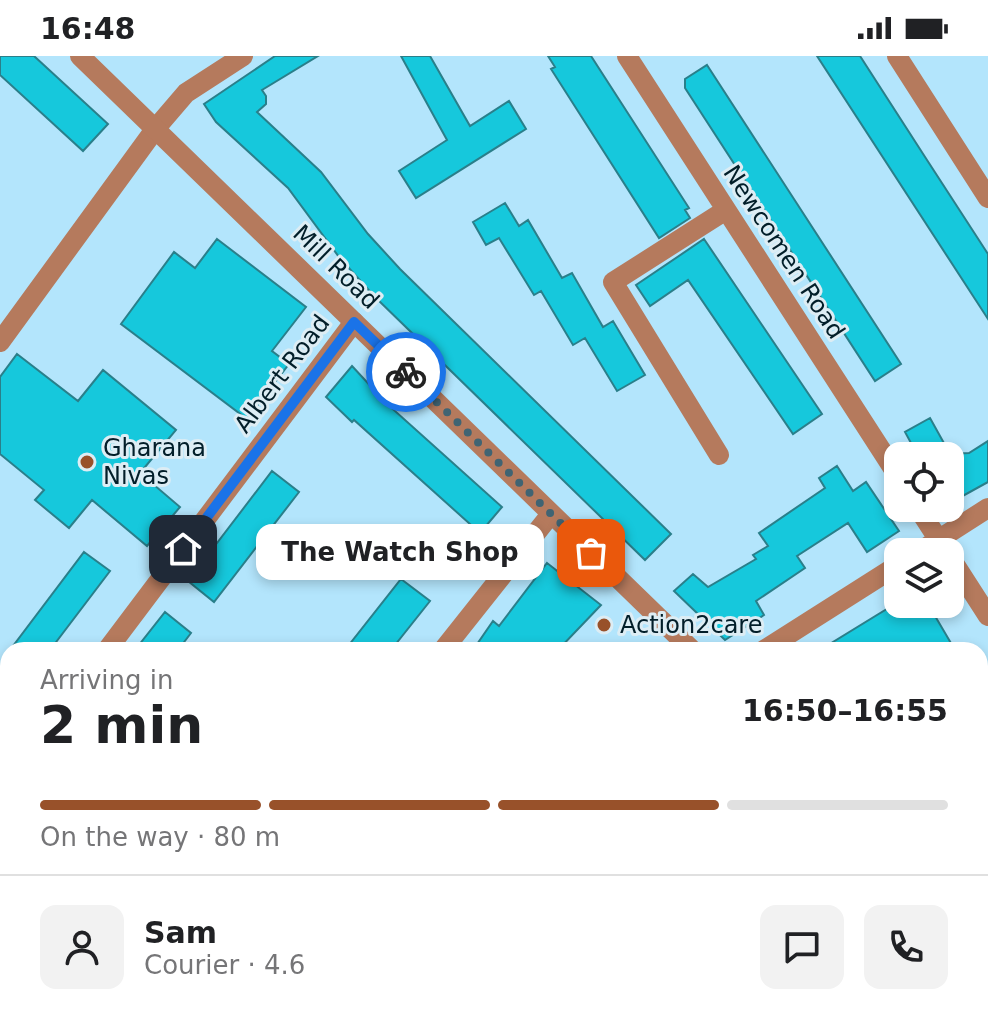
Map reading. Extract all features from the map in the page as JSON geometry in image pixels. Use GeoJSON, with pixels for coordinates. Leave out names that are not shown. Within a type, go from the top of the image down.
{"type":"FeatureCollection","features":[{"type":"Feature","properties":{"kind":"street","name":"Mill Road"},"geometry":{"type":"LineString","coordinates":[[80,56],[684,642]]}},
{"type":"Feature","properties":{"kind":"street"},"geometry":{"type":"LineString","coordinates":[[0,342],[156,128],[186,93],[243,56]]}},
{"type":"Feature","properties":{"kind":"street","name":"Newcomen Road"},"geometry":{"type":"LineString","coordinates":[[627,56],[884,454]]}},
{"type":"Feature","properties":{"kind":"street"},"geometry":{"type":"LineString","coordinates":[[897,56],[988,198]]}},
{"type":"Feature","properties":{"kind":"street"},"geometry":{"type":"LineString","coordinates":[[719,455],[613,282],[726,210]]}},
{"type":"Feature","properties":{"kind":"street","name":"Albert Road"},"geometry":{"type":"LineString","coordinates":[[113,642],[354,322]]}},
{"type":"Feature","properties":{"kind":"street"},"geometry":{"type":"LineString","coordinates":[[957,538],[988,508]]}},
{"type":"Feature","properties":{"kind":"street"},"geometry":{"type":"LineString","coordinates":[[449,642],[551,514]]}},
{"type":"Feature","properties":{"kind":"street"},"geometry":{"type":"LineString","coordinates":[[777,642],[884,574]]}},
{"type":"Feature","properties":{"kind":"street"},"geometry":{"type":"LineString","coordinates":[[964,579],[988,616]]}},
{"type":"Feature","properties":{"kind":"building"},"geometry":{"type":"Polygon","coordinates":[[[0,56],[34,56],[108,124],[83,151],[0,75],[0,56]]]}},
{"type":"Feature","properties":{"kind":"building"},"geometry":{"type":"Polygon","coordinates":[[[275,56],[318,56],[262,90],[266,104],[257,112],[321,172],[368,234],[400,269],[671,534],[645,560],[374,296],[339,257],[288,188],[216,122],[204,104],[275,56]]]}},
{"type":"Feature","properties":{"kind":"building"},"geometry":{"type":"Polygon","coordinates":[[[401,56],[430,56],[470,126],[509,101],[526,129],[416,198],[399,171],[447,140],[401,56]]]}},
{"type":"Feature","properties":{"kind":"building"},"geometry":{"type":"Polygon","coordinates":[[[548,56],[591,56],[689,208],[685,210],[690,218],[659,238],[551,69],[555,67],[548,56]]]}},
{"type":"Feature","properties":{"kind":"building"},"geometry":{"type":"Polygon","coordinates":[[[817,56],[860,56],[988,254],[988,319],[817,56]]]}},
{"type":"Feature","properties":{"kind":"building"},"geometry":{"type":"Polygon","coordinates":[[[707,65],[901,364],[875,381],[685,88],[685,79],[707,65]]]}},
{"type":"Feature","properties":{"kind":"building"},"geometry":{"type":"Polygon","coordinates":[[[505,203],[519,226],[528,220],[562,278],[572,273],[603,327],[613,321],[645,375],[617,391],[585,338],[573,345],[541,291],[534,295],[499,238],[486,245],[473,222],[505,203]]]}},
{"type":"Feature","properties":{"kind":"building"},"geometry":{"type":"Polygon","coordinates":[[[217,239],[306,307],[272,351],[289,364],[247,419],[121,324],[174,252],[195,268],[217,239]]]}},
{"type":"Feature","properties":{"kind":"building"},"geometry":{"type":"Polygon","coordinates":[[[704,239],[822,414],[793,434],[688,280],[650,306],[636,285],[704,239]]]}},
{"type":"Feature","properties":{"kind":"building","name":"Gharana Nivas"},"geometry":{"type":"Polygon","coordinates":[[[17,354],[78,401],[103,370],[176,430],[140,473],[180,507],[147,546],[92,500],[69,528],[35,500],[44,490],[0,454],[0,377],[17,354]]]}},
{"type":"Feature","properties":{"kind":"building"},"geometry":{"type":"Polygon","coordinates":[[[352,366],[376,394],[502,507],[480,533],[326,397],[352,366]]]}},
{"type":"Feature","properties":{"kind":"building"},"geometry":{"type":"Polygon","coordinates":[[[930,418],[943,442],[910,442],[905,432],[930,418]]]}},
{"type":"Feature","properties":{"kind":"building"},"geometry":{"type":"Polygon","coordinates":[[[988,441],[988,482],[964,495],[964,453],[988,441]]]}},
{"type":"Feature","properties":{"kind":"building"},"geometry":{"type":"Polygon","coordinates":[[[837,466],[853,491],[866,482],[884,509],[884,522],[893,522],[899,531],[867,552],[848,523],[797,556],[805,568],[756,601],[764,615],[725,640],[674,591],[693,574],[708,587],[756,559],[753,555],[768,546],[759,533],[825,488],[819,478],[837,466]]]}},
{"type":"Feature","properties":{"kind":"building"},"geometry":{"type":"Polygon","coordinates":[[[272,471],[299,492],[214,602],[188,581],[272,471]]]}},
{"type":"Feature","properties":{"kind":"building"},"geometry":{"type":"Polygon","coordinates":[[[84,552],[110,571],[56,642],[16,642],[84,552]]]}},
{"type":"Feature","properties":{"kind":"building"},"geometry":{"type":"Polygon","coordinates":[[[547,563],[601,605],[566,642],[479,642],[493,621],[499,626],[547,563]]]}},
{"type":"Feature","properties":{"kind":"building"},"geometry":{"type":"Polygon","coordinates":[[[401,579],[430,601],[397,642],[351,642],[401,579]]]}},
{"type":"Feature","properties":{"kind":"building"},"geometry":{"type":"Polygon","coordinates":[[[884,611],[884,618],[936,618],[950,642],[833,642],[884,611]]]}},
{"type":"Feature","properties":{"kind":"building"},"geometry":{"type":"Polygon","coordinates":[[[165,612],[191,633],[184,642],[141,642],[165,612]]]}},
{"type":"Feature","properties":{"kind":"way so far"},"geometry":{"type":"LineString","coordinates":[[406,372],[591,553]]}},
{"type":"Feature","properties":{"kind":"place","name":"Gharana Nivas"},"geometry":{"type":"Point","coordinates":[87,462]}},
{"type":"Feature","properties":{"kind":"place","name":"The Watch Shop"},"geometry":{"type":"Point","coordinates":[591,553]}},
{"type":"Feature","properties":{"kind":"place","name":"Action2care"},"geometry":{"type":"Point","coordinates":[604,625]}},
{"type":"Feature","properties":{"kind":"route"},"geometry":{"type":"LineString","coordinates":[[183,549],[354,322],[406,372]]}}]}
